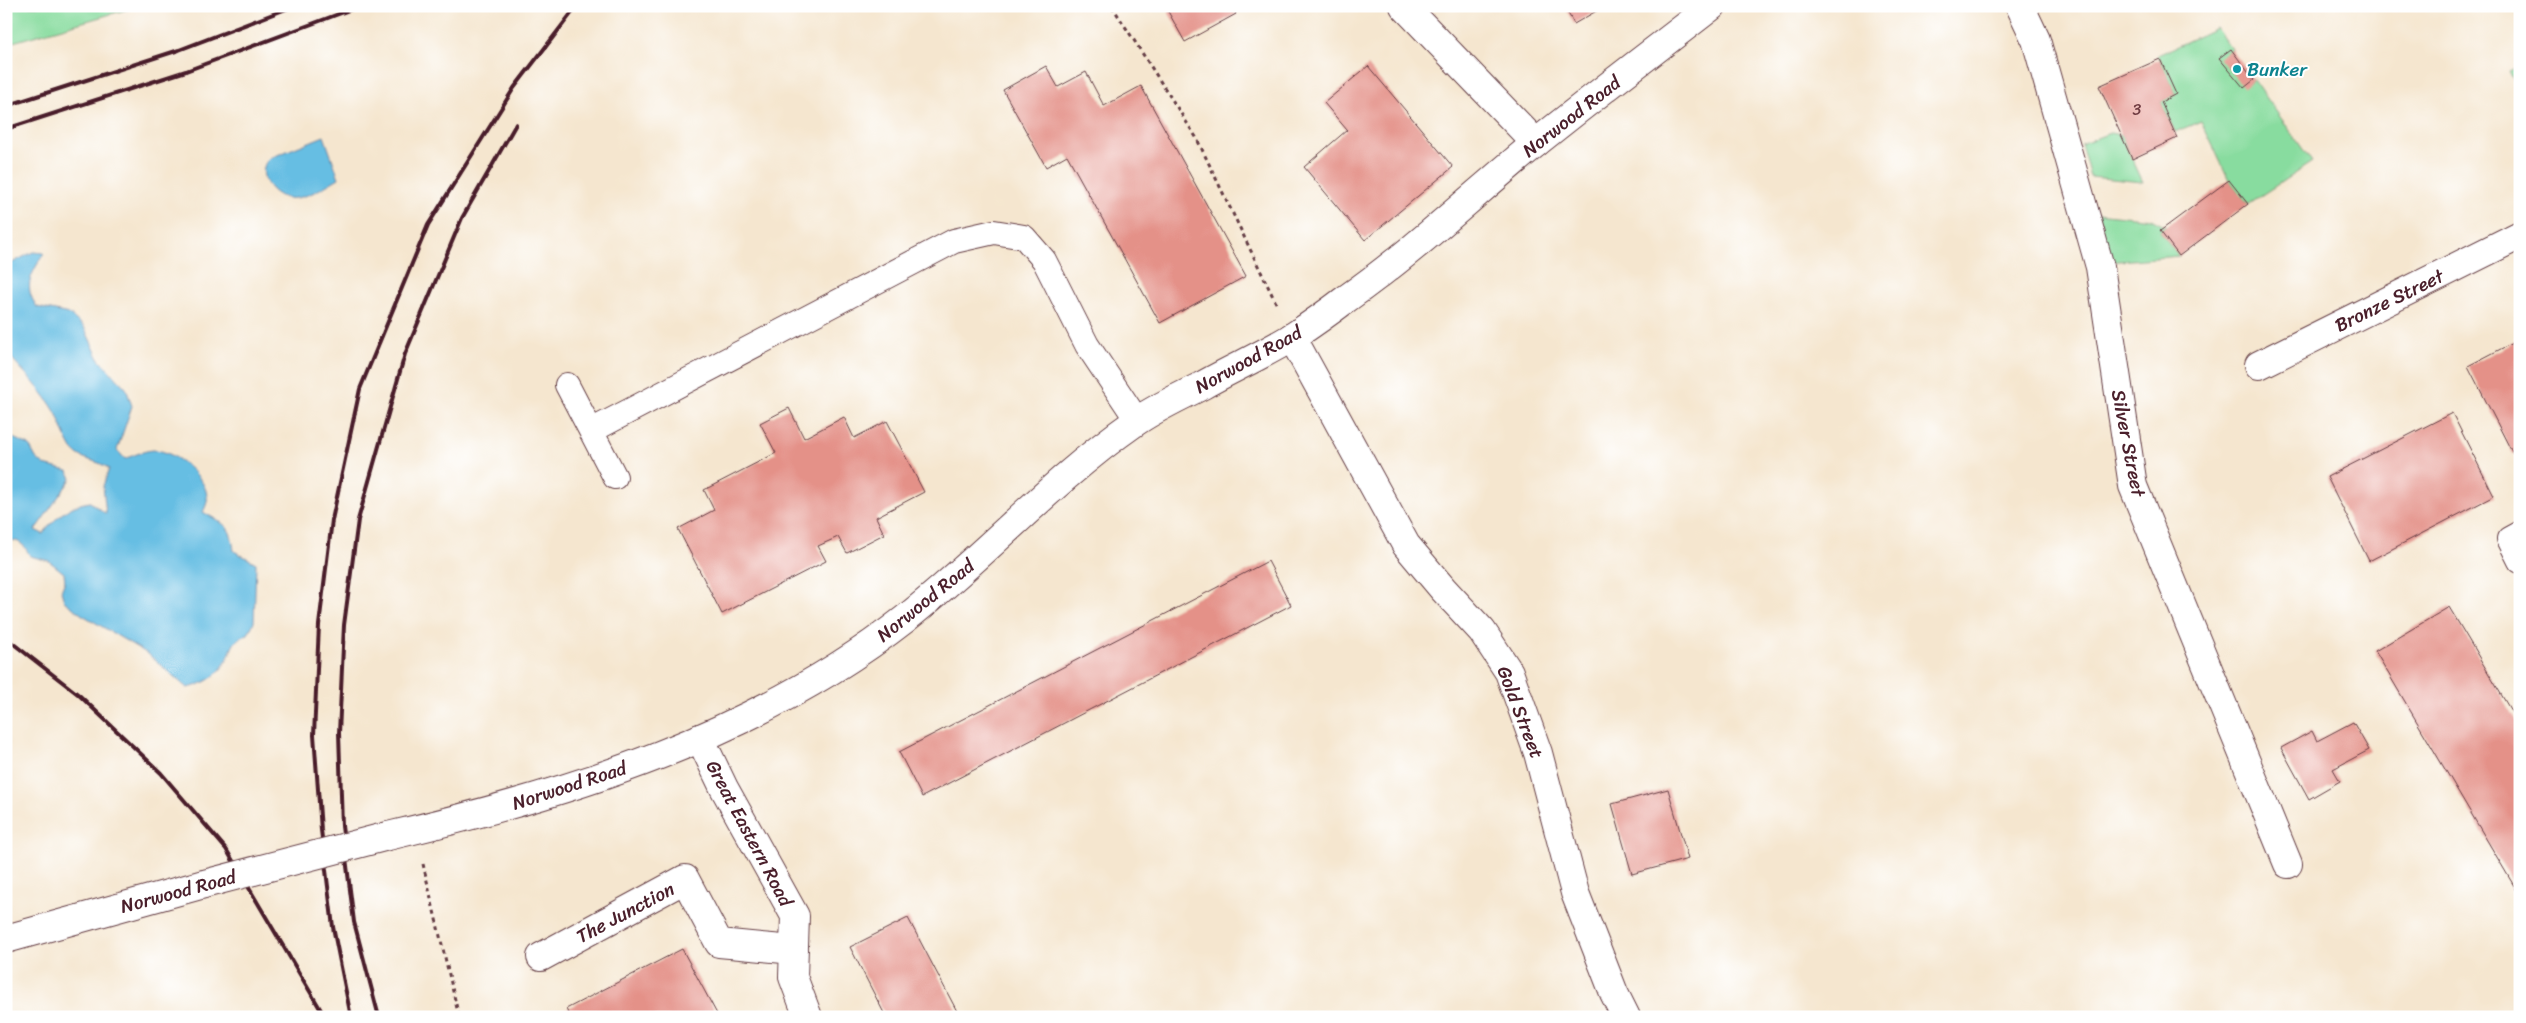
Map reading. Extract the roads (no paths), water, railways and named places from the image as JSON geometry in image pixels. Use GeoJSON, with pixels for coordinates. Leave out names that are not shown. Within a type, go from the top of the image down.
{"type":"FeatureCollection","features":[{"type":"Feature","properties":{"kind":"street"},"geometry":{"type":"LineString","coordinates":[[1404,6],[1536,143]]}},
{"type":"Feature","properties":{"kind":"street","name":"Norwood Road"},"geometry":{"type":"LineString","coordinates":[[6,939],[204,884],[415,830],[576,784],[700,738],[768,707],[834,668],[903,621],[974,561],[1080,463],[1137,420],[1292,337],[1350,296],[1431,233],[1536,143],[1712,6]]}},
{"type":"Feature","properties":{"kind":"street","name":"Silver Street"},"geometry":{"type":"LineString","coordinates":[[2020,6],[2036,40],[2100,267],[2133,486],[2288,864]]}},
{"type":"Feature","properties":{"kind":"street","name":"Bronze Street"},"geometry":{"type":"LineString","coordinates":[[2259,365],[2520,235]]}},
{"type":"Feature","properties":{"kind":"street","name":"Gold Street"},"geometry":{"type":"LineString","coordinates":[[1292,337],[1406,546],[1482,631],[1510,672],[1538,753],[1575,892],[1614,993],[1626,1017]]}},
{"type":"Feature","properties":{"kind":"street","name":"Great Eastern Road"},"geometry":{"type":"LineString","coordinates":[[700,738],[724,788],[795,916],[793,977],[808,1017]]}},
{"type":"Feature","properties":{"kind":"street","name":"The Junction"},"geometry":{"type":"LineString","coordinates":[[541,958],[685,879],[719,943],[794,950]]}},
{"type":"Feature","properties":{"kind":"lane"},"geometry":{"type":"LineString","coordinates":[[591,431],[954,241],[994,232],[1024,237],[1044,260],[1087,345],[1137,420]]}},
{"type":"Feature","properties":{"kind":"lane"},"geometry":{"type":"LineString","coordinates":[[567,385],[615,477]]}},
{"type":"Feature","properties":{"kind":"lane"},"geometry":{"type":"LineString","coordinates":[[2520,532],[2508,540],[2520,561]]}},
{"type":"Feature","properties":{"kind":"water"},"geometry":{"type":"Polygon","coordinates":[[[324,136],[339,178],[314,192],[300,197],[287,198],[275,192],[266,182],[264,176],[265,163],[270,158],[324,136]]]}},
{"type":"Feature","properties":{"kind":"water"},"geometry":{"type":"Polygon","coordinates":[[[33,252],[44,253],[30,280],[29,286],[37,307],[69,314],[84,327],[100,361],[126,388],[132,406],[117,450],[125,459],[147,451],[163,451],[188,466],[202,481],[206,489],[207,501],[203,512],[226,526],[231,535],[234,551],[256,563],[254,622],[248,634],[235,642],[222,668],[209,680],[198,685],[187,688],[148,654],[81,614],[64,601],[61,591],[65,581],[64,573],[49,561],[30,556],[24,546],[18,542],[6,541],[6,435],[29,445],[36,458],[44,465],[68,471],[71,479],[35,530],[43,534],[63,513],[75,506],[90,502],[106,514],[103,486],[109,469],[100,463],[80,456],[72,449],[56,413],[46,397],[6,352],[6,266],[33,252]]]}},
{"type":"Feature","properties":{"kind":"railway"},"geometry":{"type":"LineString","coordinates":[[6,106],[179,50],[294,6]]}},
{"type":"Feature","properties":{"kind":"railway"},"geometry":{"type":"LineString","coordinates":[[6,129],[186,71],[360,6]]}},
{"type":"Feature","properties":{"kind":"railway"},"geometry":{"type":"LineString","coordinates":[[351,1017],[333,927],[321,830],[314,735],[319,625],[332,520],[360,389],[428,225],[514,88],[577,6]]}},
{"type":"Feature","properties":{"kind":"railway"},"geometry":{"type":"LineString","coordinates":[[379,1017],[354,922],[342,826],[339,733],[344,625],[358,520],[405,354],[462,218],[516,124]]}},
{"type":"Feature","properties":{"kind":"railway"},"geometry":{"type":"LineString","coordinates":[[6,638],[79,695],[161,773],[226,849],[325,1017]]}},
{"type":"Feature","properties":{"kind":"place","name":"Bunker"},"geometry":{"type":"Point","coordinates":[2237,69]}}]}
